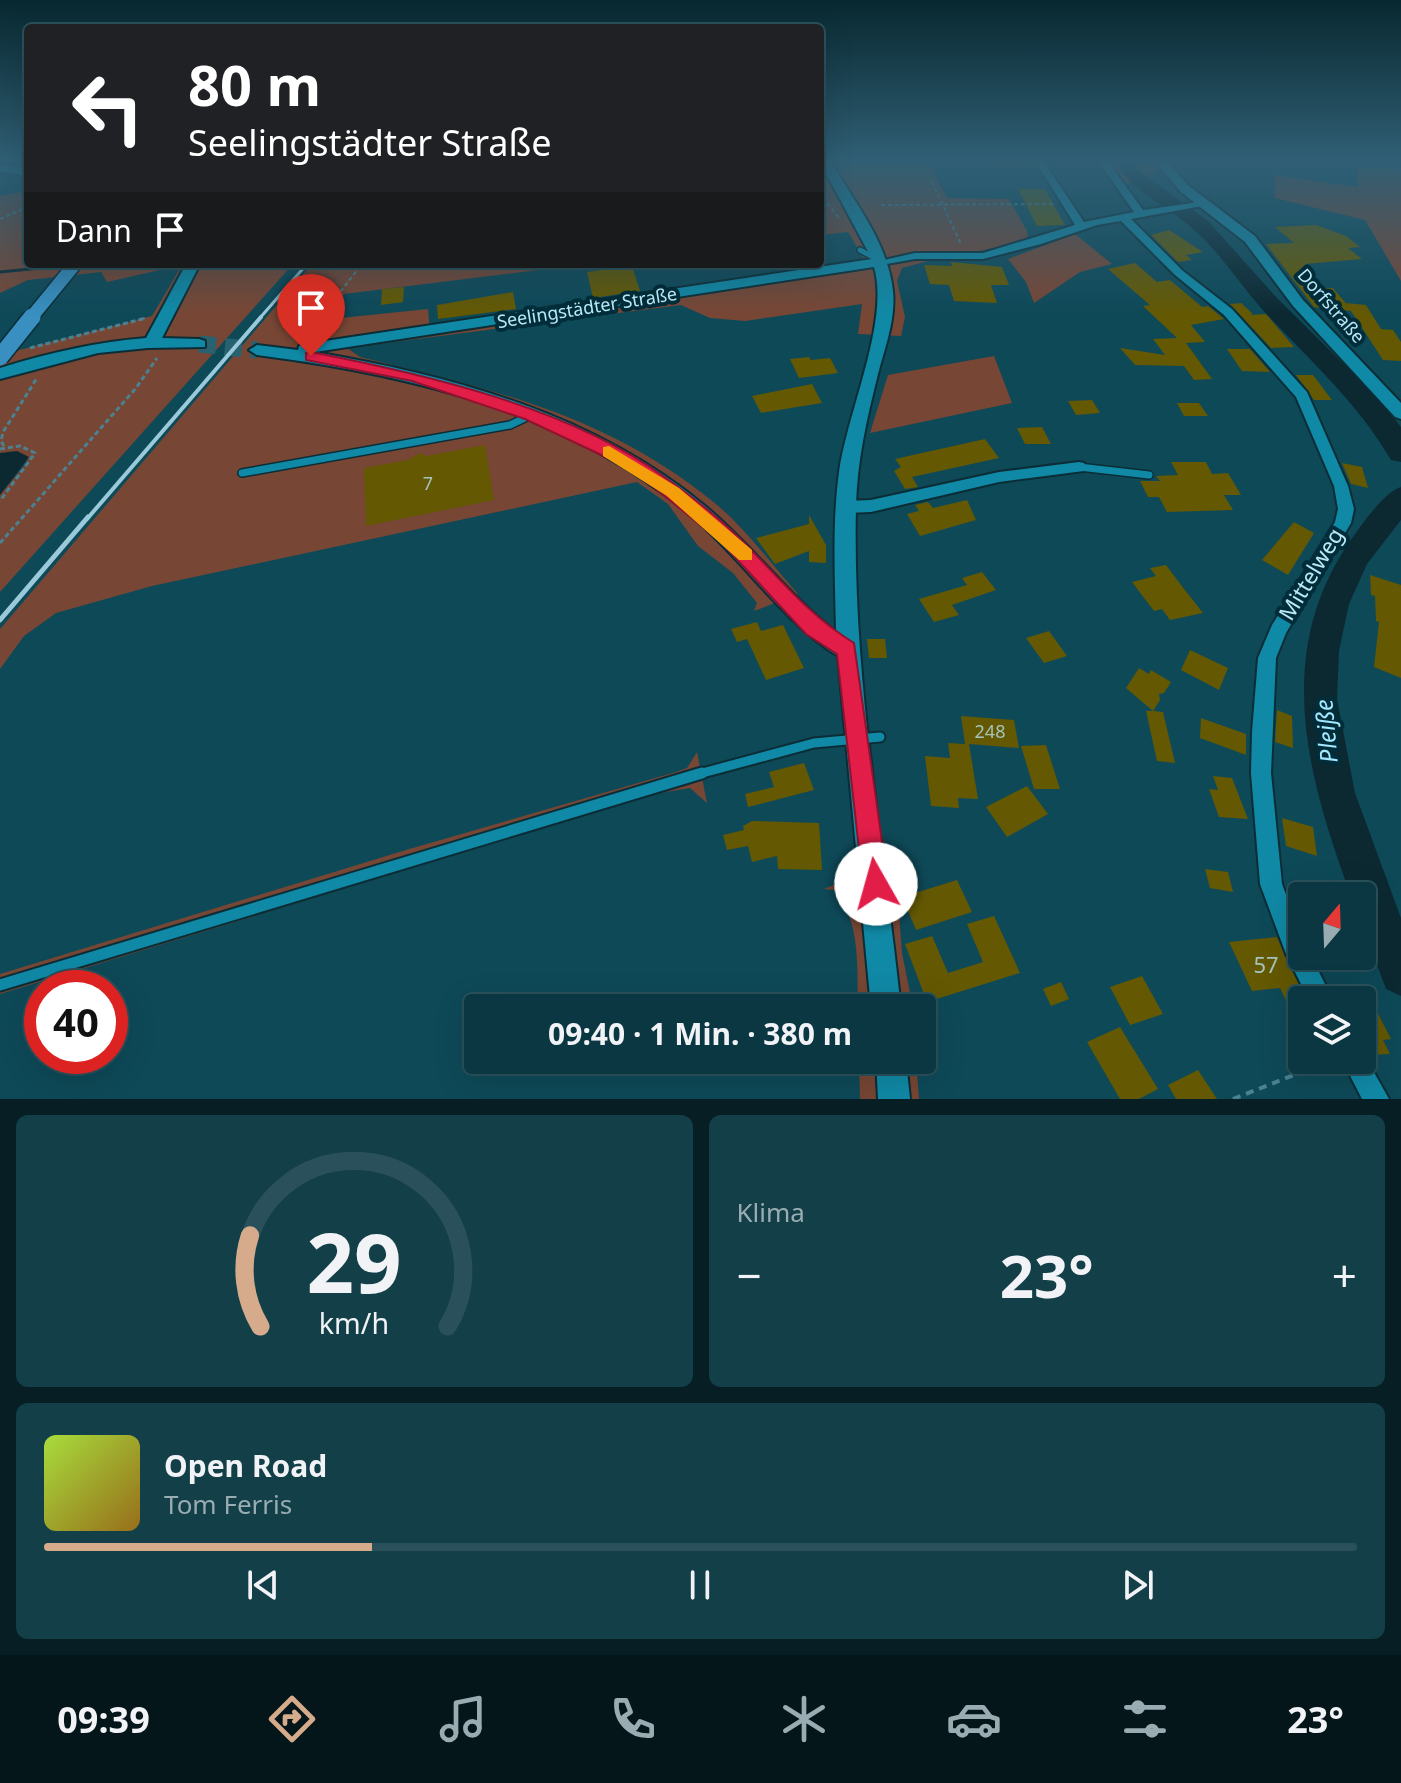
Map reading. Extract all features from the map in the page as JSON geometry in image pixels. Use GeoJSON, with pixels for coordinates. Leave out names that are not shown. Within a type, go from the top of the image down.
{"type":"FeatureCollection","features":[{"type":"Feature","properties":{"kind":"main road"},"geometry":{"type":"LineString","coordinates":[[0,357],[72,268]]}},
{"type":"Feature","properties":{"kind":"street"},"geometry":{"type":"LineString","coordinates":[[854,213],[881,262],[885,310],[853,439],[846,507],[847,650],[868,738],[885,994]]}},
{"type":"Feature","properties":{"kind":"street"},"geometry":{"type":"LineString","coordinates":[[1072,213],[1081,226]]}},
{"type":"Feature","properties":{"kind":"street","name":"Mittelweg"},"geometry":{"type":"LineString","coordinates":[[1131,213],[1179,273],[1228,312],[1302,395],[1324,442],[1346,509],[1343,523],[1278,630],[1267,658],[1262,732],[1261,773],[1271,884],[1294,946],[1314,986]]}},
{"type":"Feature","properties":{"kind":"street"},"geometry":{"type":"LineString","coordinates":[[881,262],[915,256],[967,256],[1037,242],[1081,226],[1147,213]]}},
{"type":"Feature","properties":{"kind":"street","name":"Dorfstraße"},"geometry":{"type":"LineString","coordinates":[[1210,213],[1250,239],[1298,303],[1401,413]]}},
{"type":"Feature","properties":{"kind":"street","name":"Seelingstädter Straße"},"geometry":{"type":"LineString","coordinates":[[294,354],[318,347],[881,262]]}},
{"type":"Feature","properties":{"kind":"street"},"geometry":{"type":"LineString","coordinates":[[160,342],[169,312],[191,268]]}},
{"type":"Feature","properties":{"kind":"street"},"geometry":{"type":"LineString","coordinates":[[0,374],[80,351],[160,342],[199,344]]}},
{"type":"Feature","properties":{"kind":"street","name":"Seelingstädter Straße"},"geometry":{"type":"LineString","coordinates":[[257,350],[415,377],[531,415],[620,457],[656,480],[734,543],[813,628],[847,650]]}},
{"type":"Feature","properties":{"kind":"street"},"geometry":{"type":"LineString","coordinates":[[846,507],[871,506],[987,479],[1079,467]]}},
{"type":"Feature","properties":{"kind":"street"},"geometry":{"type":"LineString","coordinates":[[892,1074],[894,1099]]}},
{"type":"Feature","properties":{"kind":"street"},"geometry":{"type":"LineString","coordinates":[[1362,1074],[1376,1099]]}},
{"type":"Feature","properties":{"kind":"lane"},"geometry":{"type":"LineString","coordinates":[[860,250],[881,262]]}},
{"type":"Feature","properties":{"kind":"lane"},"geometry":{"type":"LineString","coordinates":[[242,473],[510,425],[531,415]]}},
{"type":"Feature","properties":{"kind":"lane"},"geometry":{"type":"LineString","coordinates":[[1079,467],[1149,475]]}},
{"type":"Feature","properties":{"kind":"lane"},"geometry":{"type":"LineString","coordinates":[[0,985],[644,788],[814,743],[868,738]]}},
{"type":"Feature","properties":{"kind":"path"},"geometry":{"type":"LineString","coordinates":[[835,213],[844,225]]}},
{"type":"Feature","properties":{"kind":"path"},"geometry":{"type":"LineString","coordinates":[[945,213],[967,256]]}},
{"type":"Feature","properties":{"kind":"path"},"geometry":{"type":"LineString","coordinates":[[312,326],[359,268]]}},
{"type":"Feature","properties":{"kind":"path"},"geometry":{"type":"LineString","coordinates":[[27,349],[169,312]]}},
{"type":"Feature","properties":{"kind":"path"},"geometry":{"type":"LineString","coordinates":[[0,543],[136,388],[160,342]]}},
{"type":"Feature","properties":{"kind":"path"},"geometry":{"type":"LineString","coordinates":[[0,501],[35,456],[28,447],[2,448],[1,441],[5,425],[37,380]]}},
{"type":"Feature","properties":{"kind":"path"},"geometry":{"type":"LineString","coordinates":[[1233,1099],[1296,1074]]}},
{"type":"Feature","properties":{"kind":"shaded area"},"geometry":{"type":"Polygon","coordinates":[[[0,213],[24,213],[24,268],[169,268],[107,282],[101,272],[28,280],[0,293],[0,213]]]}},
{"type":"Feature","properties":{"kind":"shaded area"},"geometry":{"type":"Polygon","coordinates":[[[824,213],[1017,213],[1027,231],[1028,241],[970,253],[928,251],[928,261],[902,268],[897,281],[905,317],[901,336],[858,334],[862,304],[745,321],[710,318],[681,305],[347,348],[360,357],[456,381],[547,409],[633,448],[675,473],[716,504],[798,594],[754,611],[757,603],[733,573],[698,546],[668,504],[637,482],[152,586],[56,613],[24,636],[0,669],[0,629],[309,268],[554,268],[344,294],[321,320],[428,309],[430,332],[676,296],[864,259],[848,232],[824,235],[824,213]]]}},
{"type":"Feature","properties":{"kind":"shaded area"},"geometry":{"type":"Polygon","coordinates":[[[1338,213],[1401,213],[1401,281],[1365,220],[1338,213]]]}},
{"type":"Feature","properties":{"kind":"shaded area"},"geometry":{"type":"Polygon","coordinates":[[[1075,234],[1112,264],[1080,272],[1034,303],[1026,282],[1008,259],[1075,234]]]}},
{"type":"Feature","properties":{"kind":"shaded area"},"geometry":{"type":"Polygon","coordinates":[[[180,268],[289,268],[0,592],[0,495],[28,461],[0,453],[0,355],[152,316],[180,268]]]}},
{"type":"Feature","properties":{"kind":"shaded area"},"geometry":{"type":"Polygon","coordinates":[[[994,356],[1012,403],[870,433],[888,375],[994,356]]]}},
{"type":"Feature","properties":{"kind":"shaded area"},"geometry":{"type":"Polygon","coordinates":[[[697,752],[707,803],[690,788],[648,795],[78,970],[24,970],[24,987],[0,994],[0,974],[687,768],[697,752]]]}},
{"type":"Feature","properties":{"kind":"shaded area"},"geometry":{"type":"Polygon","coordinates":[[[895,860],[902,953],[910,994],[858,994],[856,946],[849,916],[835,890],[824,889],[895,860]]]}},
{"type":"Feature","properties":{"kind":"shaded area"},"geometry":{"type":"Polygon","coordinates":[[[859,1074],[917,1074],[919,1099],[860,1099],[859,1074]]]}},
{"type":"Feature","properties":{"kind":"water"},"geometry":{"type":"Polygon","coordinates":[[[17,451],[29,457],[0,495],[0,453],[17,451]]]}},
{"type":"Feature","properties":{"kind":"building"},"geometry":{"type":"Polygon","coordinates":[[[1030,213],[1058,213],[1065,225],[1037,226],[1030,213]]]}},
{"type":"Feature","properties":{"kind":"building"},"geometry":{"type":"Polygon","coordinates":[[[1316,225],[1346,236],[1360,247],[1348,248],[1362,259],[1305,264],[1322,288],[1333,288],[1349,307],[1346,303],[1366,305],[1381,329],[1393,330],[1401,342],[1401,361],[1383,360],[1351,311],[1314,307],[1266,244],[1294,243],[1275,227],[1316,225]]]}},
{"type":"Feature","properties":{"kind":"building"},"geometry":{"type":"Polygon","coordinates":[[[1169,230],[1203,252],[1186,255],[1192,260],[1178,262],[1151,235],[1169,230]]]}},
{"type":"Feature","properties":{"kind":"building"},"geometry":{"type":"Polygon","coordinates":[[[951,262],[1002,267],[1009,285],[991,285],[997,303],[954,301],[949,285],[930,284],[924,265],[952,266],[951,262]]]}},
{"type":"Feature","properties":{"kind":"building"},"geometry":{"type":"Polygon","coordinates":[[[1135,263],[1157,282],[1170,280],[1202,307],[1208,306],[1224,319],[1191,325],[1205,342],[1186,343],[1212,379],[1194,380],[1184,366],[1135,365],[1120,348],[1165,355],[1153,339],[1177,338],[1143,306],[1150,305],[1108,269],[1135,263]]]}},
{"type":"Feature","properties":{"kind":"building"},"geometry":{"type":"Polygon","coordinates":[[[633,268],[640,291],[593,298],[587,272],[633,268]]]}},
{"type":"Feature","properties":{"kind":"building"},"geometry":{"type":"Polygon","coordinates":[[[404,287],[403,302],[381,305],[382,289],[404,287]]]}},
{"type":"Feature","properties":{"kind":"building"},"geometry":{"type":"Polygon","coordinates":[[[513,292],[516,309],[438,319],[437,305],[513,292]]]}},
{"type":"Feature","properties":{"kind":"building"},"geometry":{"type":"Polygon","coordinates":[[[1241,303],[1253,314],[1249,315],[1266,314],[1294,347],[1271,348],[1230,304],[1241,303]]]}},
{"type":"Feature","properties":{"kind":"building"},"geometry":{"type":"Polygon","coordinates":[[[1227,349],[1250,349],[1270,372],[1242,371],[1227,349]]]}},
{"type":"Feature","properties":{"kind":"building"},"geometry":{"type":"Polygon","coordinates":[[[809,357],[811,360],[830,358],[838,373],[799,378],[790,359],[809,357]]]}},
{"type":"Feature","properties":{"kind":"building"},"geometry":{"type":"Polygon","coordinates":[[[1296,375],[1313,375],[1332,400],[1314,400],[1296,375]]]}},
{"type":"Feature","properties":{"kind":"building"},"geometry":{"type":"Polygon","coordinates":[[[812,384],[822,403],[761,413],[752,396],[812,384]]]}},
{"type":"Feature","properties":{"kind":"building"},"geometry":{"type":"Polygon","coordinates":[[[1092,400],[1100,413],[1076,415],[1068,401],[1092,400]]]}},
{"type":"Feature","properties":{"kind":"building"},"geometry":{"type":"Polygon","coordinates":[[[1177,403],[1199,403],[1208,416],[1184,416],[1177,403]]]}},
{"type":"Feature","properties":{"kind":"building"},"geometry":{"type":"Polygon","coordinates":[[[1042,427],[1051,444],[1025,444],[1017,428],[1042,427]]]}},
{"type":"Feature","properties":{"kind":"building"},"geometry":{"type":"Polygon","coordinates":[[[985,439],[999,458],[912,477],[918,487],[905,489],[894,471],[901,467],[895,459],[985,439]]]}},
{"type":"Feature","properties":{"kind":"building"},"geometry":{"type":"Polygon","coordinates":[[[485,445],[494,500],[366,526],[364,468],[407,460],[421,453],[426,456],[485,445]]]}},
{"type":"Feature","properties":{"kind":"building"},"geometry":{"type":"Polygon","coordinates":[[[1171,462],[1206,462],[1212,474],[1228,473],[1241,495],[1224,495],[1233,510],[1167,512],[1159,497],[1148,497],[1140,481],[1160,481],[1156,476],[1178,475],[1171,462]]]}},
{"type":"Feature","properties":{"kind":"building"},"geometry":{"type":"Polygon","coordinates":[[[1342,463],[1362,467],[1368,488],[1351,484],[1342,463]]]}},
{"type":"Feature","properties":{"kind":"building"},"geometry":{"type":"Polygon","coordinates":[[[967,500],[976,520],[920,536],[907,514],[919,511],[915,505],[928,502],[933,508],[967,500]]]}},
{"type":"Feature","properties":{"kind":"building"},"geometry":{"type":"Polygon","coordinates":[[[809,515],[826,545],[826,563],[809,562],[809,551],[775,564],[756,538],[809,524],[809,515]]]}},
{"type":"Feature","properties":{"kind":"building"},"geometry":{"type":"Polygon","coordinates":[[[1294,522],[1314,533],[1288,575],[1262,560],[1294,522]]]}},
{"type":"Feature","properties":{"kind":"building"},"geometry":{"type":"Polygon","coordinates":[[[1166,565],[1203,613],[1170,620],[1162,609],[1154,611],[1132,582],[1156,576],[1150,568],[1166,565]]]}},
{"type":"Feature","properties":{"kind":"building"},"geometry":{"type":"Polygon","coordinates":[[[982,572],[996,590],[952,605],[959,615],[934,622],[919,599],[967,585],[962,578],[982,572]]]}},
{"type":"Feature","properties":{"kind":"building"},"geometry":{"type":"Polygon","coordinates":[[[1370,575],[1401,585],[1401,678],[1374,667],[1379,622],[1376,621],[1375,596],[1371,595],[1370,575]]]}},
{"type":"Feature","properties":{"kind":"building"},"geometry":{"type":"Polygon","coordinates":[[[757,622],[761,631],[783,625],[804,668],[766,680],[747,639],[737,642],[731,629],[757,622]]]}},
{"type":"Feature","properties":{"kind":"building"},"geometry":{"type":"Polygon","coordinates":[[[1049,631],[1067,656],[1044,663],[1026,638],[1049,631]]]}},
{"type":"Feature","properties":{"kind":"building"},"geometry":{"type":"Polygon","coordinates":[[[867,639],[885,639],[887,658],[869,658],[867,639]]]}},
{"type":"Feature","properties":{"kind":"building"},"geometry":{"type":"Polygon","coordinates":[[[1190,650],[1228,668],[1219,690],[1181,670],[1190,650]]]}},
{"type":"Feature","properties":{"kind":"building"},"geometry":{"type":"Polygon","coordinates":[[[1139,668],[1149,674],[1151,670],[1171,682],[1164,693],[1159,694],[1160,700],[1153,711],[1126,688],[1139,668]]]}},
{"type":"Feature","properties":{"kind":"building"},"geometry":{"type":"Polygon","coordinates":[[[1277,710],[1292,716],[1293,748],[1275,742],[1277,710]]]}},
{"type":"Feature","properties":{"kind":"building"},"geometry":{"type":"Polygon","coordinates":[[[1146,711],[1163,712],[1175,763],[1157,761],[1146,711]]]}},
{"type":"Feature","properties":{"kind":"building"},"geometry":{"type":"Polygon","coordinates":[[[961,716],[1014,720],[1019,748],[969,744],[978,799],[958,798],[959,808],[931,806],[925,756],[950,758],[948,743],[965,744],[961,716]]]}},
{"type":"Feature","properties":{"kind":"building"},"geometry":{"type":"Polygon","coordinates":[[[1201,718],[1246,734],[1246,755],[1200,738],[1201,718]]]}},
{"type":"Feature","properties":{"kind":"building"},"geometry":{"type":"Polygon","coordinates":[[[1046,745],[1060,789],[1034,789],[1021,746],[1046,745]]]}},
{"type":"Feature","properties":{"kind":"building"},"geometry":{"type":"Polygon","coordinates":[[[804,763],[814,790],[748,807],[745,794],[774,787],[769,772],[804,763]]]}},
{"type":"Feature","properties":{"kind":"building"},"geometry":{"type":"Polygon","coordinates":[[[1213,776],[1232,778],[1248,819],[1219,817],[1209,789],[1218,790],[1213,776]]]}},
{"type":"Feature","properties":{"kind":"building"},"geometry":{"type":"Polygon","coordinates":[[[1027,786],[1048,814],[1007,837],[986,807],[1027,786]]]}},
{"type":"Feature","properties":{"kind":"building"},"geometry":{"type":"Polygon","coordinates":[[[1282,818],[1313,827],[1317,856],[1286,846],[1282,818]]]}},
{"type":"Feature","properties":{"kind":"building"},"geometry":{"type":"Polygon","coordinates":[[[752,821],[819,823],[822,870],[778,869],[777,856],[752,862],[748,846],[727,850],[723,835],[744,830],[743,826],[752,821]]]}},
{"type":"Feature","properties":{"kind":"building"},"geometry":{"type":"Polygon","coordinates":[[[1205,869],[1228,872],[1233,892],[1210,888],[1205,869]]]}},
{"type":"Feature","properties":{"kind":"building"},"geometry":{"type":"Polygon","coordinates":[[[957,880],[972,912],[916,930],[902,897],[957,880]]]}},
{"type":"Feature","properties":{"kind":"building"},"geometry":{"type":"Polygon","coordinates":[[[994,916],[1020,973],[936,999],[936,994],[924,994],[905,944],[932,936],[948,973],[983,962],[967,924],[994,916]]]}},
{"type":"Feature","properties":{"kind":"building"},"geometry":{"type":"Polygon","coordinates":[[[1277,937],[1288,961],[1288,970],[1292,970],[1299,986],[1288,986],[1288,1004],[1280,988],[1252,991],[1229,942],[1277,937]]]}},
{"type":"Feature","properties":{"kind":"building"},"geometry":{"type":"Polygon","coordinates":[[[1142,976],[1163,1014],[1130,1025],[1110,987],[1142,976]]]}},
{"type":"Feature","properties":{"kind":"building"},"geometry":{"type":"Polygon","coordinates":[[[1061,982],[1069,999],[1051,1006],[1043,989],[1061,982]]]}},
{"type":"Feature","properties":{"kind":"building"},"geometry":{"type":"Polygon","coordinates":[[[1376,1010],[1391,1039],[1383,1040],[1390,1054],[1376,1055],[1376,1010]]]}},
{"type":"Feature","properties":{"kind":"building"},"geometry":{"type":"Polygon","coordinates":[[[1120,1027],[1158,1089],[1139,1099],[1120,1099],[1087,1042],[1120,1027]]]}},
{"type":"Feature","properties":{"kind":"building"},"geometry":{"type":"Polygon","coordinates":[[[1198,1070],[1217,1099],[1176,1099],[1168,1085],[1198,1070]]]}},
{"type":"Feature","properties":{"kind":"waterway","name":"Pleiße"},"geometry":{"type":"LineString","coordinates":[[1185,213],[1201,225],[1268,302],[1369,404],[1395,438],[1401,453]]}},
{"type":"Feature","properties":{"kind":"waterway"},"geometry":{"type":"LineString","coordinates":[[0,272],[41,268]]}},
{"type":"Feature","properties":{"kind":"waterway","name":"Pleiße"},"geometry":{"type":"LineString","coordinates":[[1401,497],[1363,547],[1333,604],[1322,651],[1320,699],[1325,746],[1336,793],[1401,974]]}},
{"type":"Feature","properties":{"kind":"tunnel"},"geometry":{"type":"LineString","coordinates":[[199,344],[257,350]]}},
{"type":"Feature","properties":{"kind":"railway"},"geometry":{"type":"LineString","coordinates":[[259,319],[304,268]]}},
{"type":"Feature","properties":{"kind":"railway"},"geometry":{"type":"LineString","coordinates":[[87,519],[261,317]]}},
{"type":"Feature","properties":{"kind":"railway"},"geometry":{"type":"LineString","coordinates":[[0,620],[88,517]]}},
{"type":"Feature","properties":{"kind":"slow traffic"},"geometry":{"type":"LineString","coordinates":[[609,451],[673,492],[746,555]]}},
{"type":"Feature","properties":{"kind":"route"},"geometry":{"type":"LineString","coordinates":[[311,356],[374,367],[454,388],[531,415],[576,435],[656,480],[690,505],[758,566],[813,628],[847,650],[876,884]]}}]}
